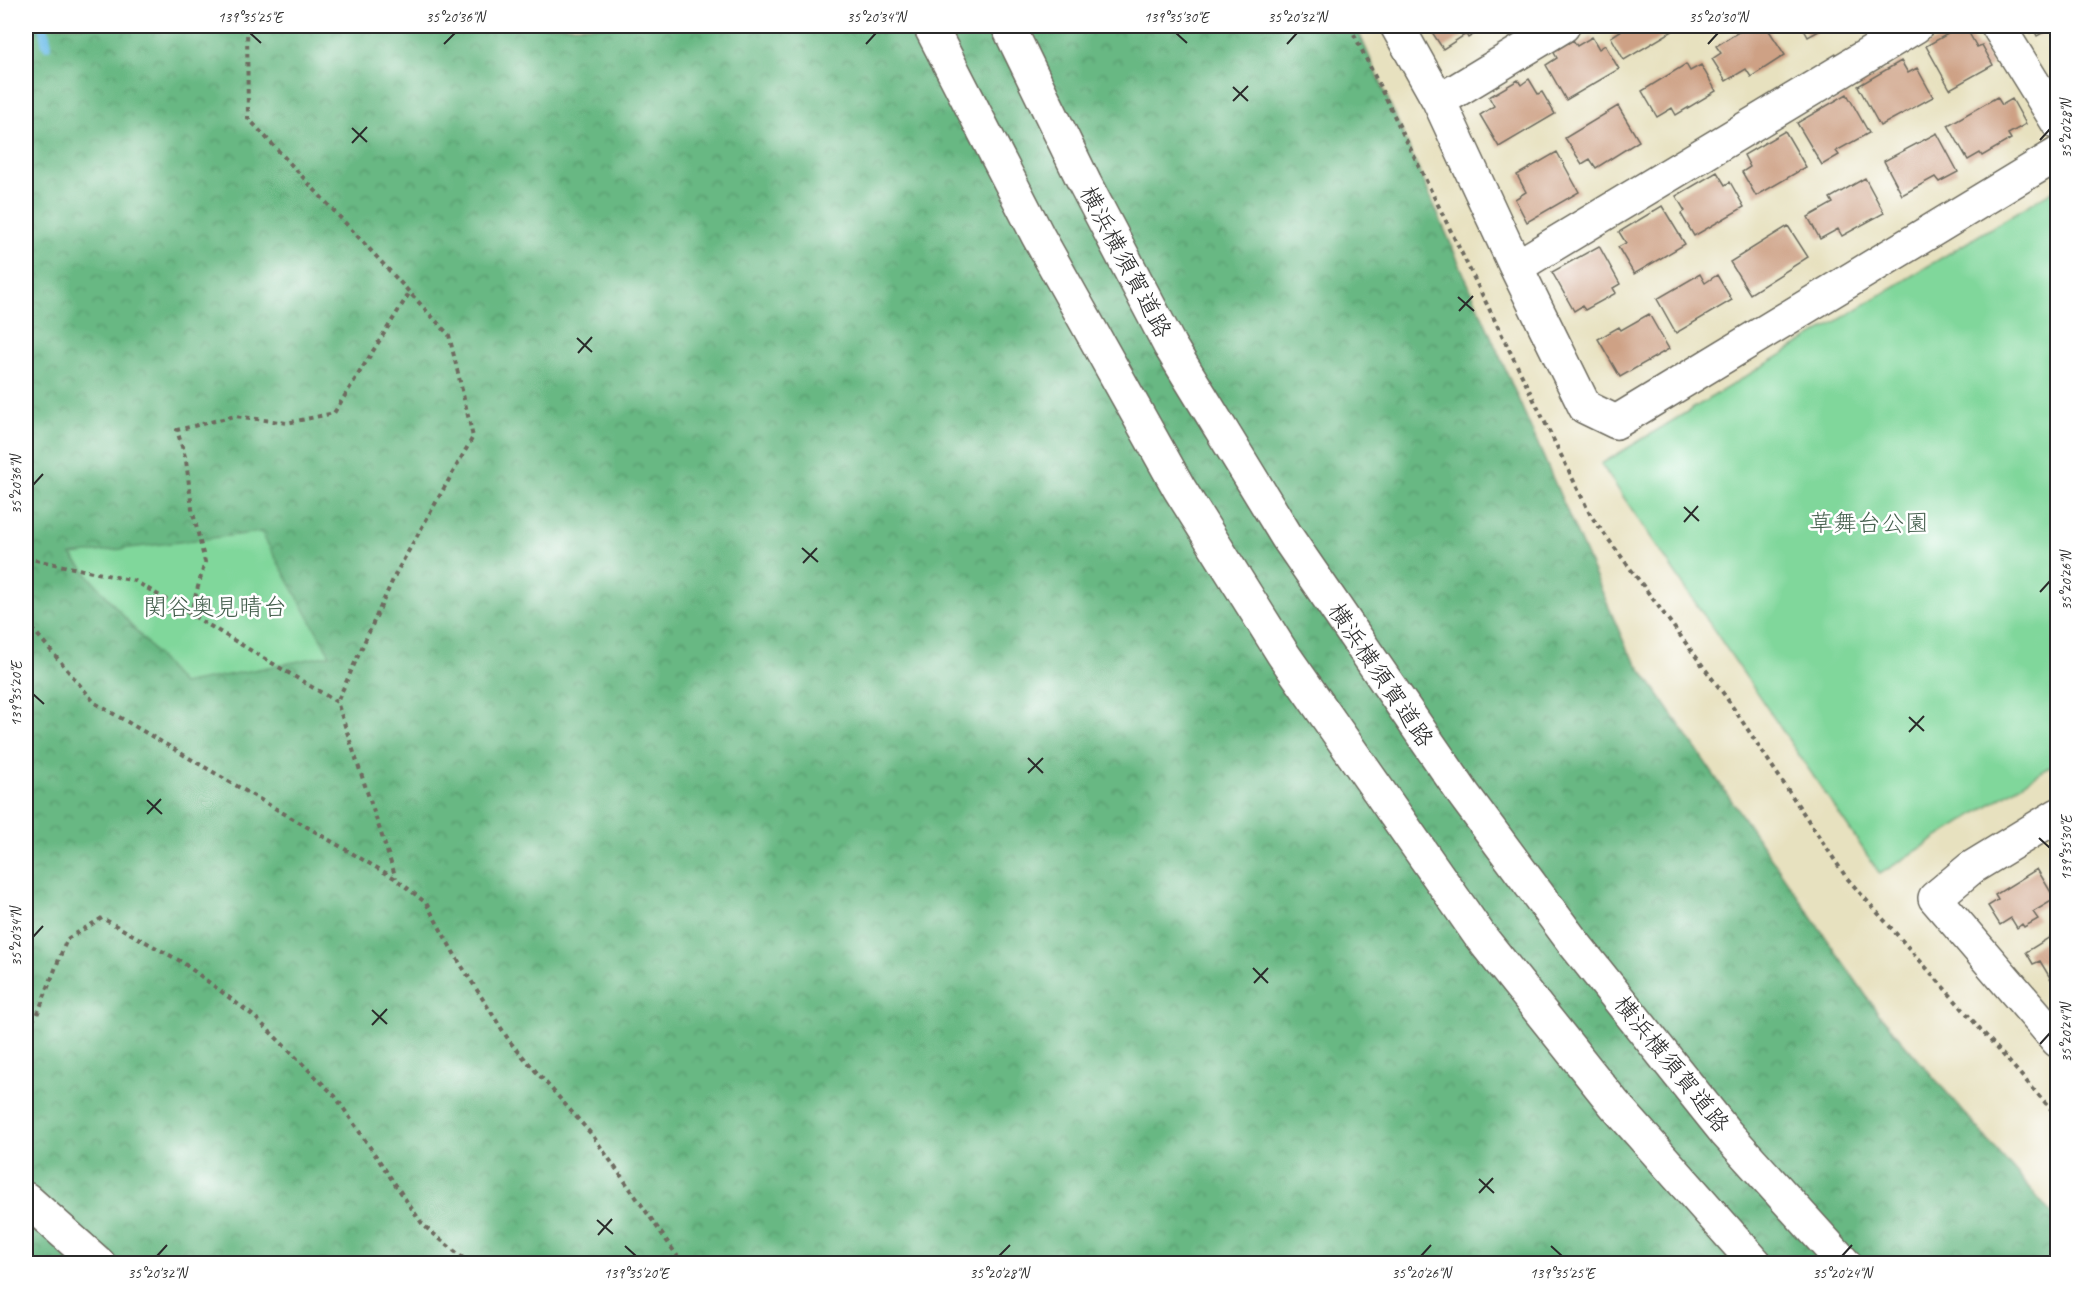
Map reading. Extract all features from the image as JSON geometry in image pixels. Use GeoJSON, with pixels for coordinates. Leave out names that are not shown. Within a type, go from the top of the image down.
{"type":"FeatureCollection","features":[{"type":"Feature","properties":{"kind":"main road"},"geometry":{"type":"LineString","coordinates":[[930,26],[1038,236],[1179,488],[1283,654],[1480,936],[1615,1105],[1756,1263]]}},
{"type":"Feature","properties":{"kind":"main road","name":"横浜横須賀道路"},"geometry":{"type":"LineString","coordinates":[[1008,26],[1085,184],[1170,346],[1287,537],[1464,795],[1573,942],[1726,1132],[1845,1263]]}},
{"type":"Feature","properties":{"kind":"main road"},"geometry":{"type":"LineString","coordinates":[[1397,26],[1439,101],[1584,407],[1616,422],[2058,154]]}},
{"type":"Feature","properties":{"kind":"main road"},"geometry":{"type":"LineString","coordinates":[[1439,101],[1563,26]]}},
{"type":"Feature","properties":{"kind":"main road"},"geometry":{"type":"LineString","coordinates":[[1516,267],[1916,26]]}},
{"type":"Feature","properties":{"kind":"main road"},"geometry":{"type":"LineString","coordinates":[[1998,26],[2058,123]]}},
{"type":"Feature","properties":{"kind":"main road"},"geometry":{"type":"LineString","coordinates":[[2058,815],[1971,867],[1935,898],[2058,1041]]}},
{"type":"Feature","properties":{"kind":"main road"},"geometry":{"type":"LineString","coordinates":[[26,1199],[99,1263]]}},
{"type":"Feature","properties":{"kind":"path"},"geometry":{"type":"LineString","coordinates":[[247,26],[249,118],[449,335],[473,437],[396,573],[337,702]]}},
{"type":"Feature","properties":{"kind":"path"},"geometry":{"type":"LineString","coordinates":[[1350,26],[1591,516],[1726,697],[1846,877],[2058,1117]]}},
{"type":"Feature","properties":{"kind":"path"},"geometry":{"type":"LineString","coordinates":[[190,615],[205,562],[192,509],[186,460],[177,430],[235,416],[287,423],[333,413],[410,292]]}},
{"type":"Feature","properties":{"kind":"path"},"geometry":{"type":"LineString","coordinates":[[26,558],[135,581],[337,702],[396,879]]}},
{"type":"Feature","properties":{"kind":"path"},"geometry":{"type":"LineString","coordinates":[[26,621],[95,703],[396,879],[426,903],[456,957],[510,1041],[593,1136],[683,1263]]}},
{"type":"Feature","properties":{"kind":"path"},"geometry":{"type":"LineString","coordinates":[[26,1028],[37,1015],[67,939],[102,918],[182,962],[255,1017],[335,1096],[423,1226],[470,1263]]}},
{"type":"Feature","properties":{"kind":"green space"},"geometry":{"type":"Polygon","coordinates":[[[26,26],[1356,26],[1627,649],[1878,1013],[2057,1220],[2057,1263],[26,1263],[26,26]]]}},
{"type":"Feature","properties":{"kind":"green space","name":"草舞台公園"},"geometry":{"type":"Polygon","coordinates":[[[2057,188],[2057,762],[1880,874],[1601,464],[2057,188]]]}},
{"type":"Feature","properties":{"kind":"green space","name":"関谷奥見晴台"},"geometry":{"type":"Polygon","coordinates":[[[261,532],[330,655],[182,684],[71,555],[261,532]]]}},
{"type":"Feature","properties":{"kind":"building"},"geometry":{"type":"Polygon","coordinates":[[[1428,26],[1488,26],[1468,38],[1466,34],[1443,49],[1428,26]]]}},
{"type":"Feature","properties":{"kind":"building"},"geometry":{"type":"Polygon","coordinates":[[[1620,26],[1681,26],[1624,60],[1611,37],[1622,30],[1620,26]]]}},
{"type":"Feature","properties":{"kind":"building"},"geometry":{"type":"Polygon","coordinates":[[[1748,26],[1766,26],[1785,55],[1751,77],[1746,69],[1726,81],[1712,59],[1721,53],[1716,46],[1748,26]]]}},
{"type":"Feature","properties":{"kind":"building"},"geometry":{"type":"Polygon","coordinates":[[[1802,26],[1828,26],[1808,37],[1802,26]]]}},
{"type":"Feature","properties":{"kind":"building"},"geometry":{"type":"Polygon","coordinates":[[[1965,26],[1977,47],[1982,45],[1993,65],[1950,89],[1926,46],[1965,26]]]}},
{"type":"Feature","properties":{"kind":"building"},"geometry":{"type":"Polygon","coordinates":[[[2026,26],[2055,26],[2037,36],[2034,30],[2030,33],[2026,26]]]}},
{"type":"Feature","properties":{"kind":"building"},"geometry":{"type":"Polygon","coordinates":[[[1592,37],[1599,49],[1605,45],[1619,69],[1566,100],[1546,65],[1557,58],[1553,51],[1573,40],[1577,46],[1592,37]]]}},
{"type":"Feature","properties":{"kind":"building"},"geometry":{"type":"Polygon","coordinates":[[[1901,61],[1908,73],[1917,68],[1933,97],[1880,126],[1858,86],[1901,61]]]}},
{"type":"Feature","properties":{"kind":"building"},"geometry":{"type":"Polygon","coordinates":[[[1686,64],[1690,71],[1701,65],[1716,91],[1676,115],[1672,108],[1657,117],[1642,91],[1686,64]]]}},
{"type":"Feature","properties":{"kind":"building"},"geometry":{"type":"Polygon","coordinates":[[[1529,79],[1538,94],[1542,92],[1555,114],[1499,147],[1480,115],[1494,106],[1489,97],[1518,80],[1521,85],[1529,79]]]}},
{"type":"Feature","properties":{"kind":"building"},"geometry":{"type":"Polygon","coordinates":[[[1847,94],[1869,133],[1836,151],[1839,155],[1822,165],[1797,123],[1847,94]]]}},
{"type":"Feature","properties":{"kind":"building"},"geometry":{"type":"Polygon","coordinates":[[[1997,97],[2002,105],[2012,99],[2026,124],[2008,134],[2011,139],[1982,156],[1980,153],[1968,160],[1948,125],[1997,97]]]}},
{"type":"Feature","properties":{"kind":"building"},"geometry":{"type":"Polygon","coordinates":[[[1618,106],[1639,141],[1596,168],[1590,159],[1582,164],[1565,138],[1618,106]]]}},
{"type":"Feature","properties":{"kind":"building"},"geometry":{"type":"Polygon","coordinates":[[[1785,131],[1806,167],[1756,196],[1742,172],[1750,167],[1744,155],[1785,131]]]}},
{"type":"Feature","properties":{"kind":"building"},"geometry":{"type":"Polygon","coordinates":[[[1937,133],[1958,172],[1939,182],[1935,177],[1902,195],[1884,161],[1937,133]]]}},
{"type":"Feature","properties":{"kind":"building"},"geometry":{"type":"Polygon","coordinates":[[[1557,152],[1579,192],[1527,222],[1515,199],[1526,192],[1517,175],[1557,152]]]}},
{"type":"Feature","properties":{"kind":"building"},"geometry":{"type":"Polygon","coordinates":[[[1717,172],[1725,185],[1730,182],[1744,207],[1694,236],[1681,214],[1685,211],[1676,196],[1717,172]]]}},
{"type":"Feature","properties":{"kind":"building"},"geometry":{"type":"Polygon","coordinates":[[[1865,178],[1884,213],[1842,236],[1838,229],[1820,239],[1808,217],[1833,203],[1830,198],[1865,178]]]}},
{"type":"Feature","properties":{"kind":"building"},"geometry":{"type":"Polygon","coordinates":[[[1662,206],[1685,244],[1634,274],[1618,247],[1626,243],[1619,232],[1662,206]]]}},
{"type":"Feature","properties":{"kind":"building"},"geometry":{"type":"Polygon","coordinates":[[[1788,226],[1808,257],[1750,294],[1730,262],[1788,226]]]}},
{"type":"Feature","properties":{"kind":"building"},"geometry":{"type":"Polygon","coordinates":[[[1599,246],[1620,284],[1613,288],[1616,293],[1585,310],[1582,306],[1574,311],[1552,272],[1599,246]]]}},
{"type":"Feature","properties":{"kind":"building"},"geometry":{"type":"Polygon","coordinates":[[[1700,274],[1705,283],[1717,275],[1732,300],[1676,333],[1657,299],[1700,274]]]}},
{"type":"Feature","properties":{"kind":"building"},"geometry":{"type":"Polygon","coordinates":[[[1649,314],[1669,349],[1620,377],[1598,339],[1619,327],[1621,330],[1649,314]]]}},
{"type":"Feature","properties":{"kind":"building"},"geometry":{"type":"Polygon","coordinates":[[[2037,869],[2055,899],[2033,912],[2038,919],[2024,927],[2022,924],[2017,928],[2011,918],[2000,925],[1988,906],[1998,900],[1995,895],[2037,869]]]}},
{"type":"Feature","properties":{"kind":"building"},"geometry":{"type":"Polygon","coordinates":[[[2058,932],[2058,985],[2055,986],[2040,961],[2033,964],[2026,952],[2058,932]]]}},
{"type":"Feature","properties":{"kind":"waterway"},"geometry":{"type":"LineString","coordinates":[[43,26],[47,45]]}}]}
